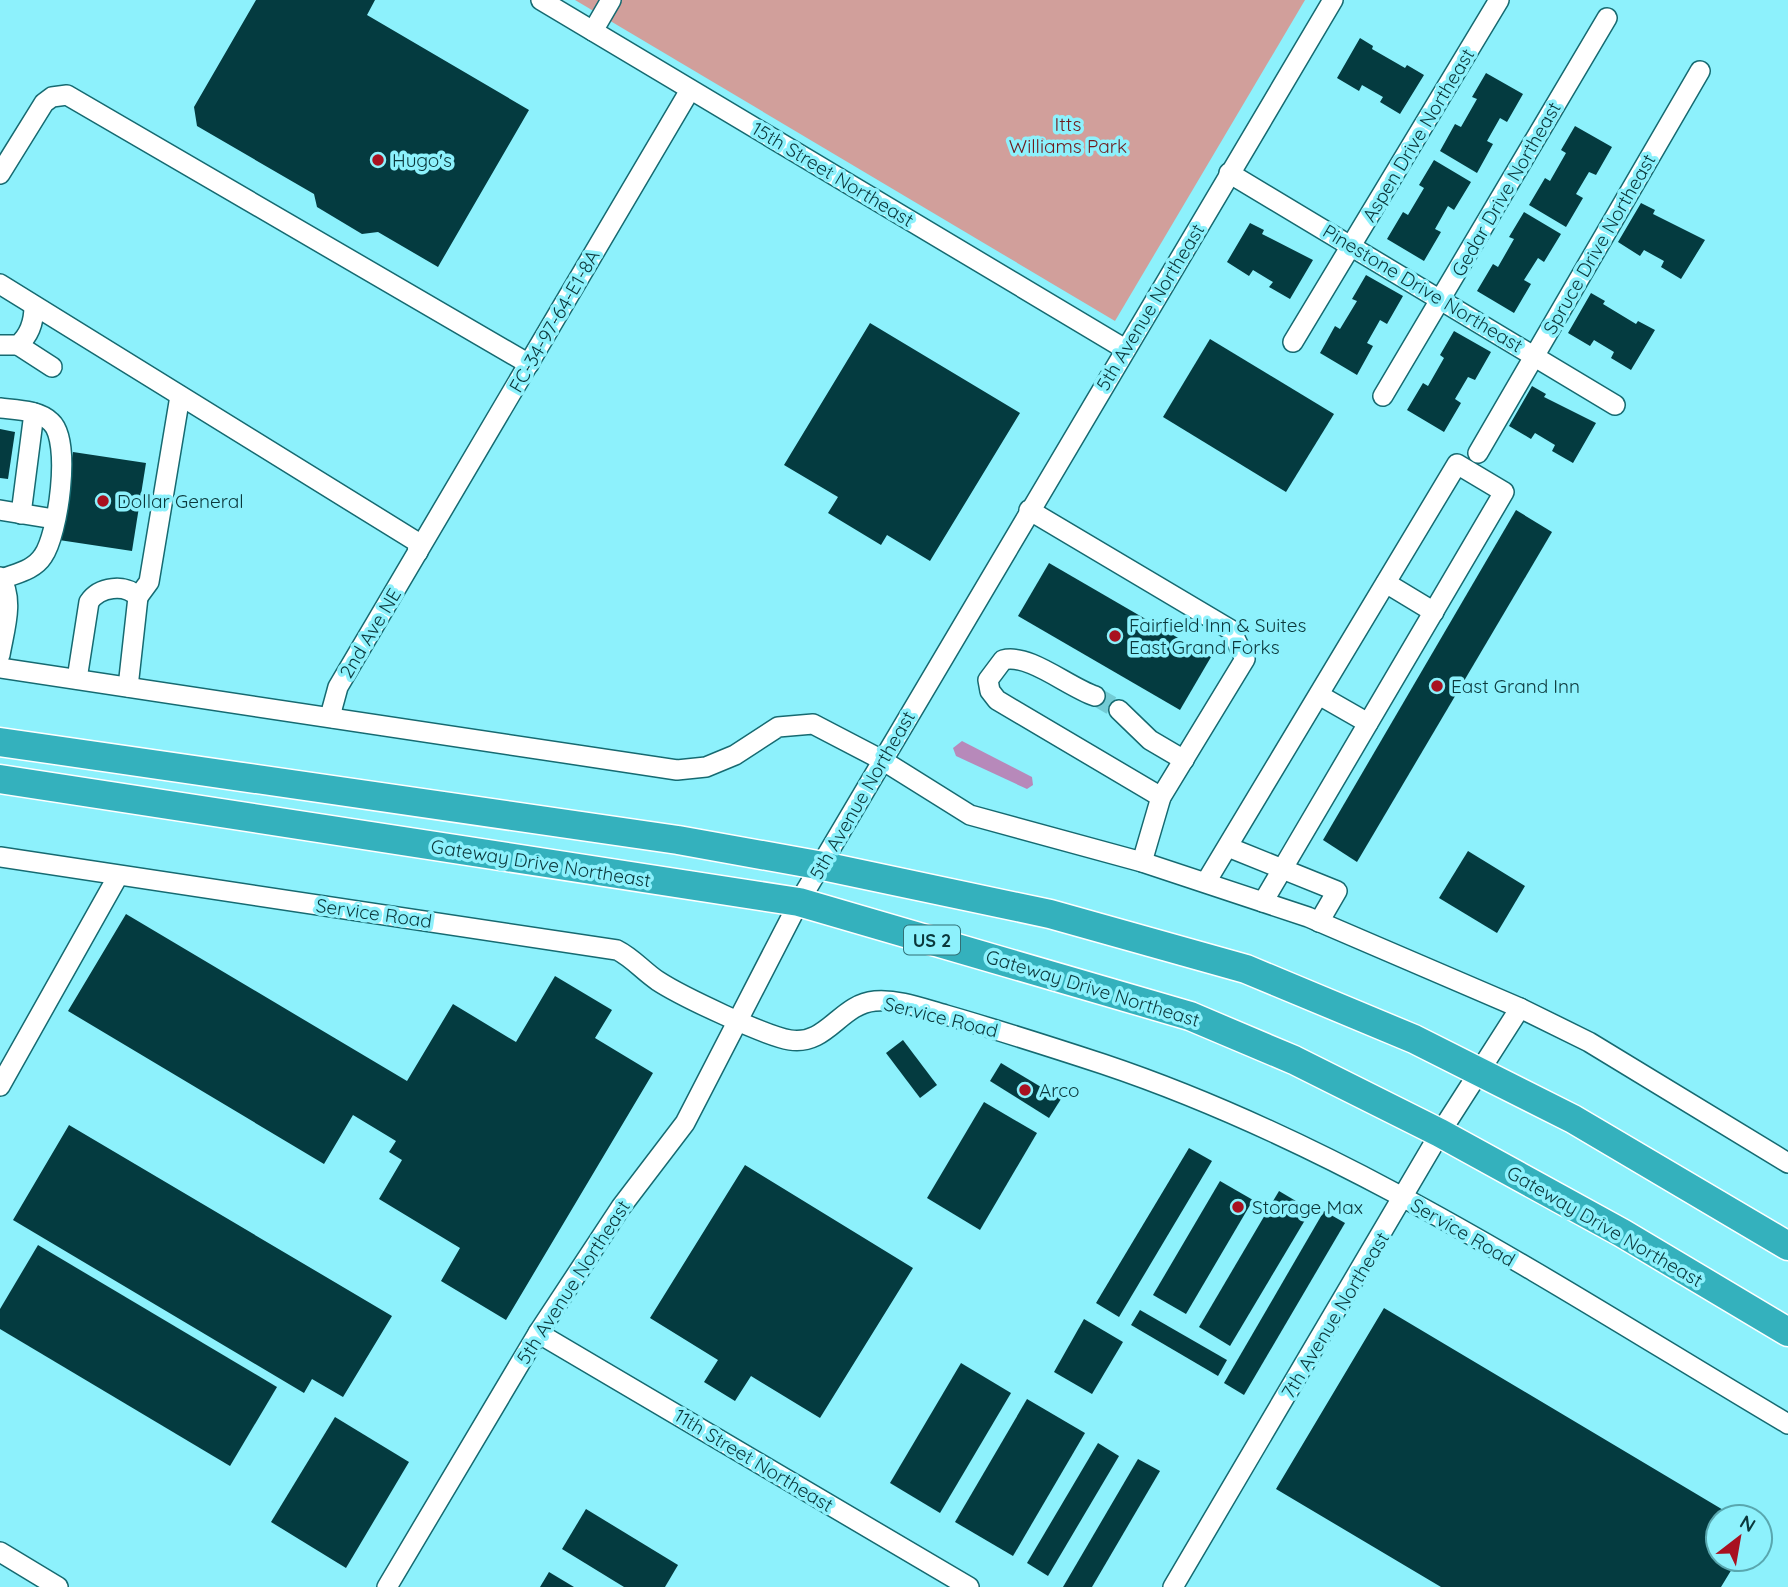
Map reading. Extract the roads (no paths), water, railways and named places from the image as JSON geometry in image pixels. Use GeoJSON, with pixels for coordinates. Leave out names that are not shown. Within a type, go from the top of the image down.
{"type":"FeatureCollection","features":[{"type":"Feature","properties":{"kind":"highway"},"geometry":{"type":"LineString","coordinates":[[0,742],[678,840],[823,866],[1050,914],[1246,969],[1480,1071],[1573,1119],[1788,1246]]}},
{"type":"Feature","properties":{"kind":"highway","name":"Gateway Drive Northeast"},"geometry":{"type":"LineString","coordinates":[[0,779],[799,902],[1190,1016],[1294,1060],[1440,1133],[1622,1233],[1788,1332]]}},
{"type":"Feature","properties":{"kind":"street","name":"15th Street Northeast"},"geometry":{"type":"LineString","coordinates":[[541,0],[1125,349]]}},
{"type":"Feature","properties":{"kind":"street"},"geometry":{"type":"LineString","coordinates":[[593,32],[611,0]]}},
{"type":"Feature","properties":{"kind":"street","name":"5th Avenue Northeast"},"geometry":{"type":"LineString","coordinates":[[387,1587],[538,1333],[621,1207],[685,1123],[799,902],[823,866],[1029,510],[1333,0]]}},
{"type":"Feature","properties":{"kind":"street","name":"Aspen Drive Northeast"},"geometry":{"type":"LineString","coordinates":[[1293,342],[1499,0]]}},
{"type":"Feature","properties":{"kind":"street","name":"Gedar Drive Northeast"},"geometry":{"type":"LineString","coordinates":[[1382,396],[1607,18]]}},
{"type":"Feature","properties":{"kind":"street","name":"Spruce Drive Northeast"},"geometry":{"type":"LineString","coordinates":[[1478,453],[1700,71]]}},
{"type":"Feature","properties":{"kind":"street","name":"FC-34-97-64-E1-8A"},"geometry":{"type":"LineString","coordinates":[[418,552],[690,89]]}},
{"type":"Feature","properties":{"kind":"street"},"geometry":{"type":"LineString","coordinates":[[0,174],[44,103],[52,97],[67,95],[529,364]]}},
{"type":"Feature","properties":{"kind":"street","name":"Pinestone Drive Northeast"},"geometry":{"type":"LineString","coordinates":[[1229,173],[1615,405]]}},
{"type":"Feature","properties":{"kind":"street"},"geometry":{"type":"LineString","coordinates":[[0,284],[417,542],[418,552]]}},
{"type":"Feature","properties":{"kind":"street"},"geometry":{"type":"LineString","coordinates":[[34,306],[30,329],[9,345],[52,367]]}},
{"type":"Feature","properties":{"kind":"street"},"geometry":{"type":"LineString","coordinates":[[128,687],[138,597],[149,582],[180,396]]}},
{"type":"Feature","properties":{"kind":"street"},"geometry":{"type":"LineString","coordinates":[[0,408],[34,413],[51,422],[63,459],[51,540],[43,558],[32,568],[1,578],[8,606],[0,655]]}},
{"type":"Feature","properties":{"kind":"street"},"geometry":{"type":"LineString","coordinates":[[21,513],[34,413]]}},
{"type":"Feature","properties":{"kind":"street"},"geometry":{"type":"LineString","coordinates":[[1206,882],[1457,464],[1504,492],[1263,902]]}},
{"type":"Feature","properties":{"kind":"street"},"geometry":{"type":"LineString","coordinates":[[0,510],[54,519]]}},
{"type":"Feature","properties":{"kind":"street"},"geometry":{"type":"LineString","coordinates":[[1029,510],[1231,631],[1245,659],[1161,797],[1142,862]]}},
{"type":"Feature","properties":{"kind":"street","name":"2nd Ave NE"},"geometry":{"type":"LineString","coordinates":[[334,718],[332,709],[338,687],[418,552]]}},
{"type":"Feature","properties":{"kind":"street"},"geometry":{"type":"LineString","coordinates":[[1386,583],[1434,612]]}},
{"type":"Feature","properties":{"kind":"street"},"geometry":{"type":"LineString","coordinates":[[77,679],[89,602],[94,593],[107,588],[134,592],[138,597]]}},
{"type":"Feature","properties":{"kind":"street"},"geometry":{"type":"LineString","coordinates":[[1095,696],[1078,690],[1023,659],[1003,660],[988,680],[990,691],[997,700],[1161,797]]}},
{"type":"Feature","properties":{"kind":"street"},"geometry":{"type":"LineString","coordinates":[[0,668],[677,770],[706,767],[735,755],[778,727],[813,723],[882,760],[970,815],[1142,862],[1320,922],[1520,1008],[1589,1042],[1788,1163]]}},
{"type":"Feature","properties":{"kind":"street"},"geometry":{"type":"LineString","coordinates":[[1319,695],[1368,723]]}},
{"type":"Feature","properties":{"kind":"street"},"geometry":{"type":"LineString","coordinates":[[1119,710],[1150,740],[1184,760]]}},
{"type":"Feature","properties":{"kind":"street"},"geometry":{"type":"LineString","coordinates":[[1228,847],[1338,891],[1320,922]]}},
{"type":"Feature","properties":{"kind":"street","name":"Service Road"},"geometry":{"type":"LineString","coordinates":[[0,857],[617,950],[631,957],[669,988],[775,1037],[805,1041],[820,1035],[843,1014],[861,1003],[885,1000],[913,1006],[1106,1065],[1198,1100],[1305,1146],[1404,1198],[1788,1424]]}},
{"type":"Feature","properties":{"kind":"street"},"geometry":{"type":"LineString","coordinates":[[0,1086],[118,876]]}},
{"type":"Feature","properties":{"kind":"street","name":"7th Avenue Northeast"},"geometry":{"type":"LineString","coordinates":[[1173,1587],[1440,1133],[1520,1008]]}},
{"type":"Feature","properties":{"kind":"street","name":"11th Street Northeast"},"geometry":{"type":"LineString","coordinates":[[538,1333],[969,1587]]}},
{"type":"Feature","properties":{"kind":"street"},"geometry":{"type":"LineString","coordinates":[[0,1552],[58,1587]]}},
{"type":"Feature","properties":{"kind":"tunnel"},"geometry":{"type":"LineString","coordinates":[[1095,696],[1119,710]]}},
{"type":"Feature","properties":{"kind":"place","name":"Hugo's"},"geometry":{"type":"Point","coordinates":[378,160]}},
{"type":"Feature","properties":{"kind":"place","name":"Dollar General"},"geometry":{"type":"Point","coordinates":[103,501]}},
{"type":"Feature","properties":{"kind":"place","name":"Fairfield Inn & Suites East Grand Forks"},"geometry":{"type":"Point","coordinates":[1115,636]}},
{"type":"Feature","properties":{"kind":"place","name":"East Grand Inn"},"geometry":{"type":"Point","coordinates":[1437,686]}},
{"type":"Feature","properties":{"kind":"place","name":"Arco"},"geometry":{"type":"Point","coordinates":[1025,1090]}},
{"type":"Feature","properties":{"kind":"place","name":"Storage Max"},"geometry":{"type":"Point","coordinates":[1238,1207]}},
{"type":"Feature","properties":{"kind":"park label","name":"Itts Williams Park"},"geometry":{"type":"Point","coordinates":[1068,135]}}]}
